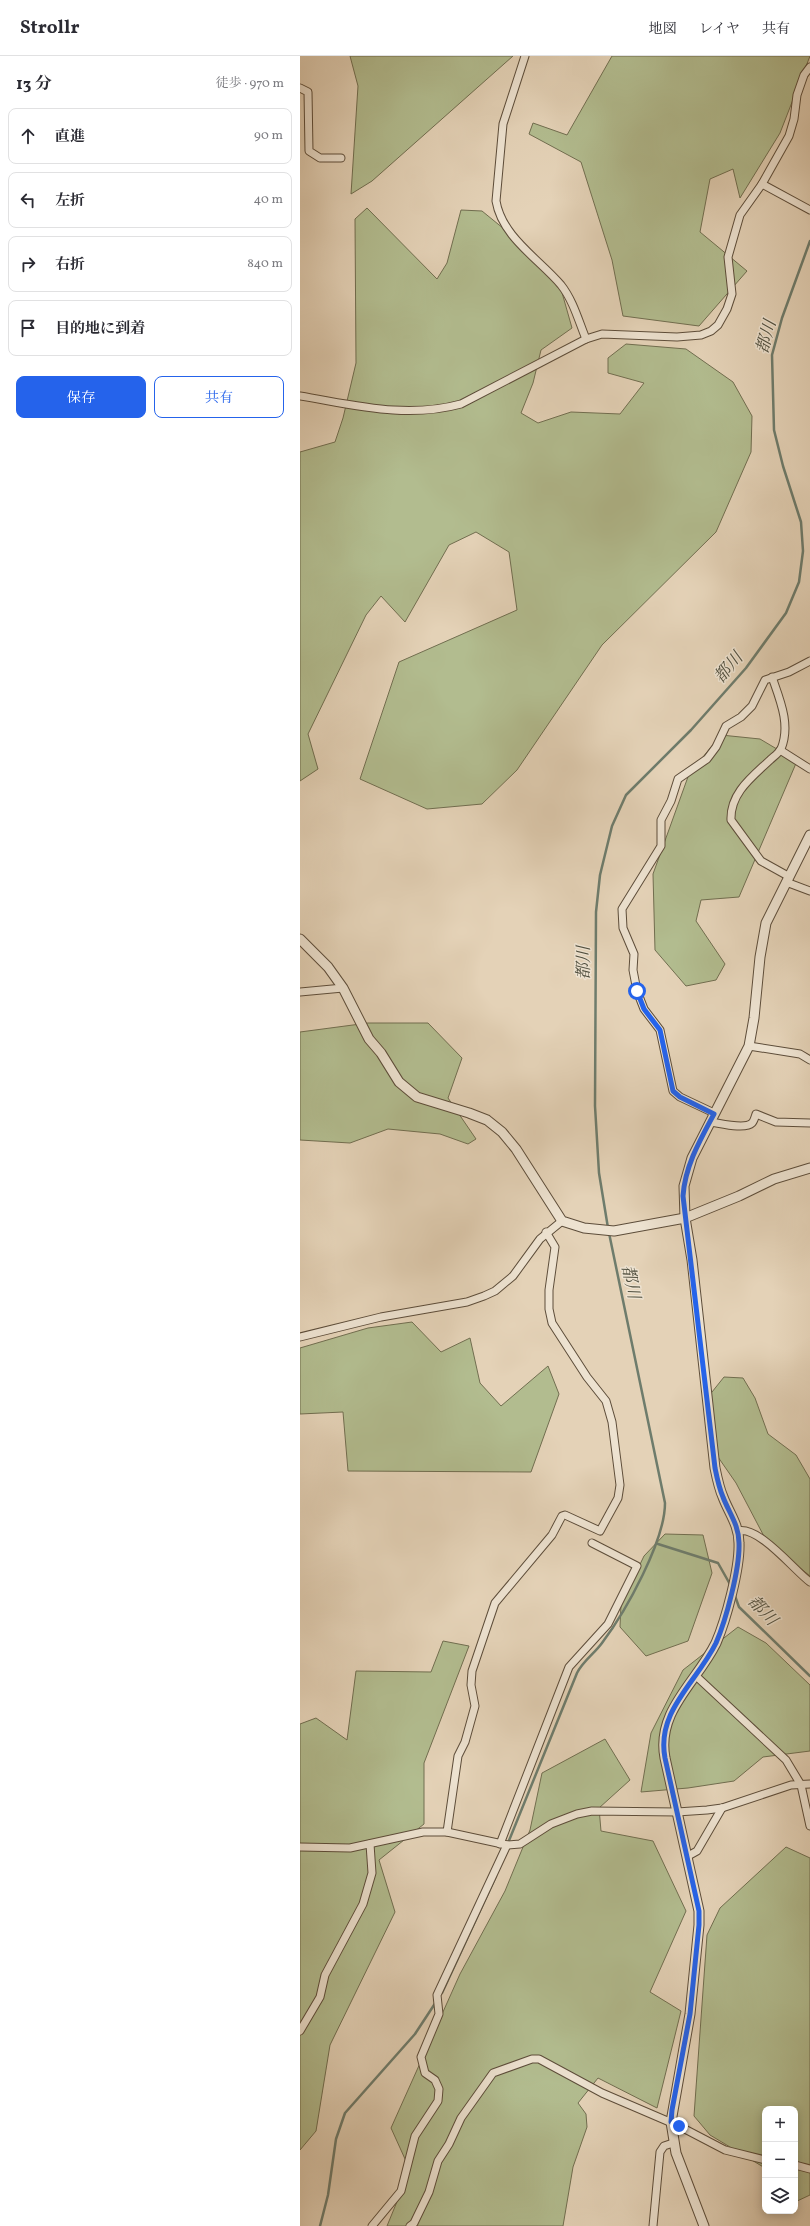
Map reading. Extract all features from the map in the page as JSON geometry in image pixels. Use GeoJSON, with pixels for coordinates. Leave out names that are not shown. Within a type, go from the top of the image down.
{"type":"FeatureCollection","features":[{"type":"Feature","properties":{"kind":"street"},"geometry":{"type":"LineString","coordinates":[[525,56],[503,124],[496,201],[498,213],[507,229],[562,286],[586,338]]}},
{"type":"Feature","properties":{"kind":"street"},"geometry":{"type":"LineString","coordinates":[[300,396],[401,412],[443,409],[461,404],[586,338],[602,334],[677,337],[700,335],[712,331],[724,314],[732,294],[728,257],[740,215],[762,184],[789,136],[794,119],[797,95],[804,75],[810,67]]}},
{"type":"Feature","properties":{"kind":"street"},"geometry":{"type":"LineString","coordinates":[[300,88],[308,92],[309,151],[320,158],[341,158]]}},
{"type":"Feature","properties":{"kind":"street"},"geometry":{"type":"LineString","coordinates":[[762,184],[809,210]]}},
{"type":"Feature","properties":{"kind":"street"},"geometry":{"type":"LineString","coordinates":[[810,661],[765,680],[752,706],[741,717],[726,726],[716,747],[707,759],[678,779],[671,801],[661,820],[661,846],[622,908],[623,928],[634,954],[633,970],[637,991],[644,1009],[660,1030],[673,1091],[712,1118],[737,1126],[748,1126],[752,1123],[756,1114],[776,1122],[810,1123]]}},
{"type":"Feature","properties":{"kind":"street"},"geometry":{"type":"LineString","coordinates":[[772,677],[784,713],[784,734],[780,750],[742,786],[731,813],[731,820],[761,861],[788,879],[810,891]]}},
{"type":"Feature","properties":{"kind":"street"},"geometry":{"type":"LineString","coordinates":[[780,750],[810,769]]}},
{"type":"Feature","properties":{"kind":"street"},"geometry":{"type":"LineString","coordinates":[[704,2226],[673,2143],[671,2122],[690,2014],[699,1925],[699,1911],[665,1758],[663,1736],[670,1714],[696,1676],[715,1644],[724,1620],[738,1559],[738,1531],[723,1498],[715,1468],[692,1260],[684,1218],[683,1196],[686,1176],[692,1158],[749,1046],[754,1018],[760,957],[766,923],[810,835]]}},
{"type":"Feature","properties":{"kind":"street"},"geometry":{"type":"LineString","coordinates":[[300,939],[328,967],[343,988],[369,1039],[381,1053],[399,1082],[418,1097],[469,1112],[487,1120],[502,1132],[516,1149],[562,1221],[584,1228],[614,1231],[684,1218],[739,1196],[774,1179],[810,1168]]}},
{"type":"Feature","properties":{"kind":"street"},"geometry":{"type":"LineString","coordinates":[[300,992],[343,988]]}},
{"type":"Feature","properties":{"kind":"street"},"geometry":{"type":"LineString","coordinates":[[749,1046],[800,1054],[810,1060]]}},
{"type":"Feature","properties":{"kind":"street"},"geometry":{"type":"LineString","coordinates":[[300,1337],[381,1317],[467,1302],[496,1291],[513,1276],[546,1232],[562,1221]]}},
{"type":"Feature","properties":{"kind":"street"},"geometry":{"type":"LineString","coordinates":[[447,1832],[458,1756],[465,1742],[475,1706],[471,1685],[472,1671],[495,1603],[552,1535],[562,1516],[565,1515],[600,1531],[618,1498],[620,1485],[612,1422],[606,1401],[587,1377],[552,1323],[549,1309],[549,1290],[555,1247],[546,1232]]}},
{"type":"Feature","properties":{"kind":"street"},"geometry":{"type":"LineString","coordinates":[[738,1531],[744,1529],[762,1538],[797,1572],[810,1582]]}},
{"type":"Feature","properties":{"kind":"street"},"geometry":{"type":"LineString","coordinates":[[372,2226],[401,2191],[415,2136],[438,2101],[439,2089],[435,2080],[425,2073],[421,2057],[439,2014],[437,1995],[504,1845],[569,1667],[608,1624],[637,1566],[592,1543]]}},
{"type":"Feature","properties":{"kind":"street"},"geometry":{"type":"LineString","coordinates":[[696,1676],[786,1760],[801,1785],[810,1826]]}},
{"type":"Feature","properties":{"kind":"street"},"geometry":{"type":"LineString","coordinates":[[300,1848],[350,1848],[423,1832],[447,1832],[504,1845],[520,1844],[550,1824],[577,1814],[592,1811],[677,1812],[722,1808],[791,1785],[810,1784]]}},
{"type":"Feature","properties":{"kind":"street"},"geometry":{"type":"LineString","coordinates":[[688,1856],[697,1851],[722,1808]]}},
{"type":"Feature","properties":{"kind":"street"},"geometry":{"type":"LineString","coordinates":[[300,2031],[320,1997],[325,1976],[363,1904],[372,1872],[370,1844]]}},
{"type":"Feature","properties":{"kind":"street"},"geometry":{"type":"LineString","coordinates":[[410,2226],[414,2223],[429,2192],[438,2161],[449,2144],[461,2118],[493,2073],[532,2058],[539,2059],[602,2093],[671,2122],[725,2150],[762,2159]]}},
{"type":"Feature","properties":{"kind":"street"},"geometry":{"type":"LineString","coordinates":[[653,2226],[660,2152],[664,2146],[673,2143]]}},
{"type":"Feature","properties":{"kind":"street"},"geometry":{"type":"LineString","coordinates":[[798,2166],[810,2169]]}},
{"type":"Feature","properties":{"kind":"green space"},"geometry":{"type":"Polygon","coordinates":[[[350,56],[513,56],[372,181],[351,194],[358,86],[350,56]]]}},
{"type":"Feature","properties":{"kind":"green space"},"geometry":{"type":"Polygon","coordinates":[[[612,56],[810,56],[780,133],[740,198],[733,169],[710,179],[700,232],[747,271],[699,326],[623,316],[612,260],[581,162],[529,134],[533,123],[567,135],[612,56]]]}},
{"type":"Feature","properties":{"kind":"green space"},"geometry":{"type":"Polygon","coordinates":[[[367,208],[437,279],[447,263],[461,210],[482,211],[520,242],[559,282],[572,328],[541,350],[533,383],[521,413],[538,423],[571,412],[620,414],[644,383],[608,373],[608,358],[626,344],[686,349],[733,382],[752,416],[751,452],[716,532],[602,645],[517,770],[482,804],[427,809],[360,779],[399,662],[517,610],[509,552],[476,532],[449,545],[405,622],[381,596],[366,615],[308,734],[318,769],[300,781],[300,452],[335,442],[343,418],[356,363],[355,219],[367,208]]]}},
{"type":"Feature","properties":{"kind":"green space"},"geometry":{"type":"Polygon","coordinates":[[[721,735],[760,739],[797,761],[739,897],[701,900],[696,921],[725,964],[716,980],[686,986],[655,950],[653,874],[689,774],[721,735]]]}},
{"type":"Feature","properties":{"kind":"green space"},"geometry":{"type":"Polygon","coordinates":[[[368,1023],[428,1023],[462,1058],[448,1098],[476,1139],[468,1144],[440,1134],[388,1129],[350,1143],[300,1140],[300,1032],[368,1023]]]}},
{"type":"Feature","properties":{"kind":"green space"},"geometry":{"type":"Polygon","coordinates":[[[412,1322],[441,1352],[470,1338],[480,1383],[501,1406],[548,1366],[559,1394],[531,1472],[348,1471],[343,1412],[300,1414],[300,1348],[368,1328],[412,1322]]]}},
{"type":"Feature","properties":{"kind":"green space"},"geometry":{"type":"Polygon","coordinates":[[[724,1377],[743,1378],[755,1398],[768,1434],[796,1455],[810,1479],[810,1576],[767,1542],[736,1483],[718,1457],[708,1397],[724,1377]]]}},
{"type":"Feature","properties":{"kind":"green space"},"geometry":{"type":"Polygon","coordinates":[[[665,1534],[703,1535],[712,1573],[688,1641],[646,1656],[620,1627],[621,1604],[644,1556],[665,1534]]]}},
{"type":"Feature","properties":{"kind":"green space"},"geometry":{"type":"Polygon","coordinates":[[[738,1627],[766,1643],[810,1685],[810,1751],[763,1757],[734,1781],[688,1788],[641,1792],[651,1733],[683,1670],[738,1627]]]}},
{"type":"Feature","properties":{"kind":"green space"},"geometry":{"type":"Polygon","coordinates":[[[443,1641],[469,1646],[424,1763],[424,1824],[379,1860],[395,1912],[330,2045],[316,2131],[300,2150],[300,1724],[316,1718],[347,1740],[356,1671],[431,1672],[443,1641]]]}},
{"type":"Feature","properties":{"kind":"green space"},"geometry":{"type":"Polygon","coordinates":[[[605,1739],[630,1780],[599,1808],[601,1831],[653,1841],[686,1911],[650,1992],[681,2011],[657,2108],[598,2078],[578,2103],[586,2114],[587,2127],[573,2167],[563,2226],[387,2226],[410,2170],[391,2128],[460,1974],[505,1891],[530,1830],[542,1773],[605,1739]]]}},
{"type":"Feature","properties":{"kind":"green space"},"geometry":{"type":"Polygon","coordinates":[[[786,1847],[810,1858],[810,2195],[798,2201],[798,2106],[762,2106],[762,2166],[710,2135],[694,2116],[707,1935],[720,1908],[786,1847]]]}},
{"type":"Feature","properties":{"kind":"waterway","name":"都川"},"geometry":{"type":"LineString","coordinates":[[608,1228],[599,1173],[595,1106],[596,912],[600,875],[612,826],[626,795],[691,730],[746,668],[786,613],[799,582],[803,551],[801,522],[783,466],[774,430],[772,355],[782,318],[810,241]]}},
{"type":"Feature","properties":{"kind":"waterway"},"geometry":{"type":"LineString","coordinates":[[508,1843],[577,1673],[582,1665],[596,1651],[622,1613],[651,1556],[659,1536],[663,1519],[665,1503],[609,1233]]}},
{"type":"Feature","properties":{"kind":"waterway","name":"都川"},"geometry":{"type":"LineString","coordinates":[[658,1544],[718,1563],[731,1586]]}},
{"type":"Feature","properties":{"kind":"waterway","name":"都川"},"geometry":{"type":"LineString","coordinates":[[735,1596],[739,1607],[810,1676]]}},
{"type":"Feature","properties":{"kind":"waterway"},"geometry":{"type":"LineString","coordinates":[[442,1993],[496,1876]]}},
{"type":"Feature","properties":{"kind":"waterway"},"geometry":{"type":"LineString","coordinates":[[320,2226],[328,2195],[336,2139],[345,2113],[415,2034],[436,2002]]}},
{"type":"Feature","properties":{"kind":"route"},"geometry":{"type":"LineString","coordinates":[[637,991],[644,1009],[660,1030],[669,1078],[673,1091],[680,1097],[714,1114],[692,1158],[686,1176],[683,1196],[684,1218],[692,1260],[715,1468],[723,1498],[738,1531],[739,1543],[738,1559],[720,1632],[715,1644],[696,1676],[670,1714],[665,1725],[663,1736],[662,1746],[688,1856],[699,1911],[699,1925],[690,2014],[672,2110],[671,2122],[679,2126]]}}]}
